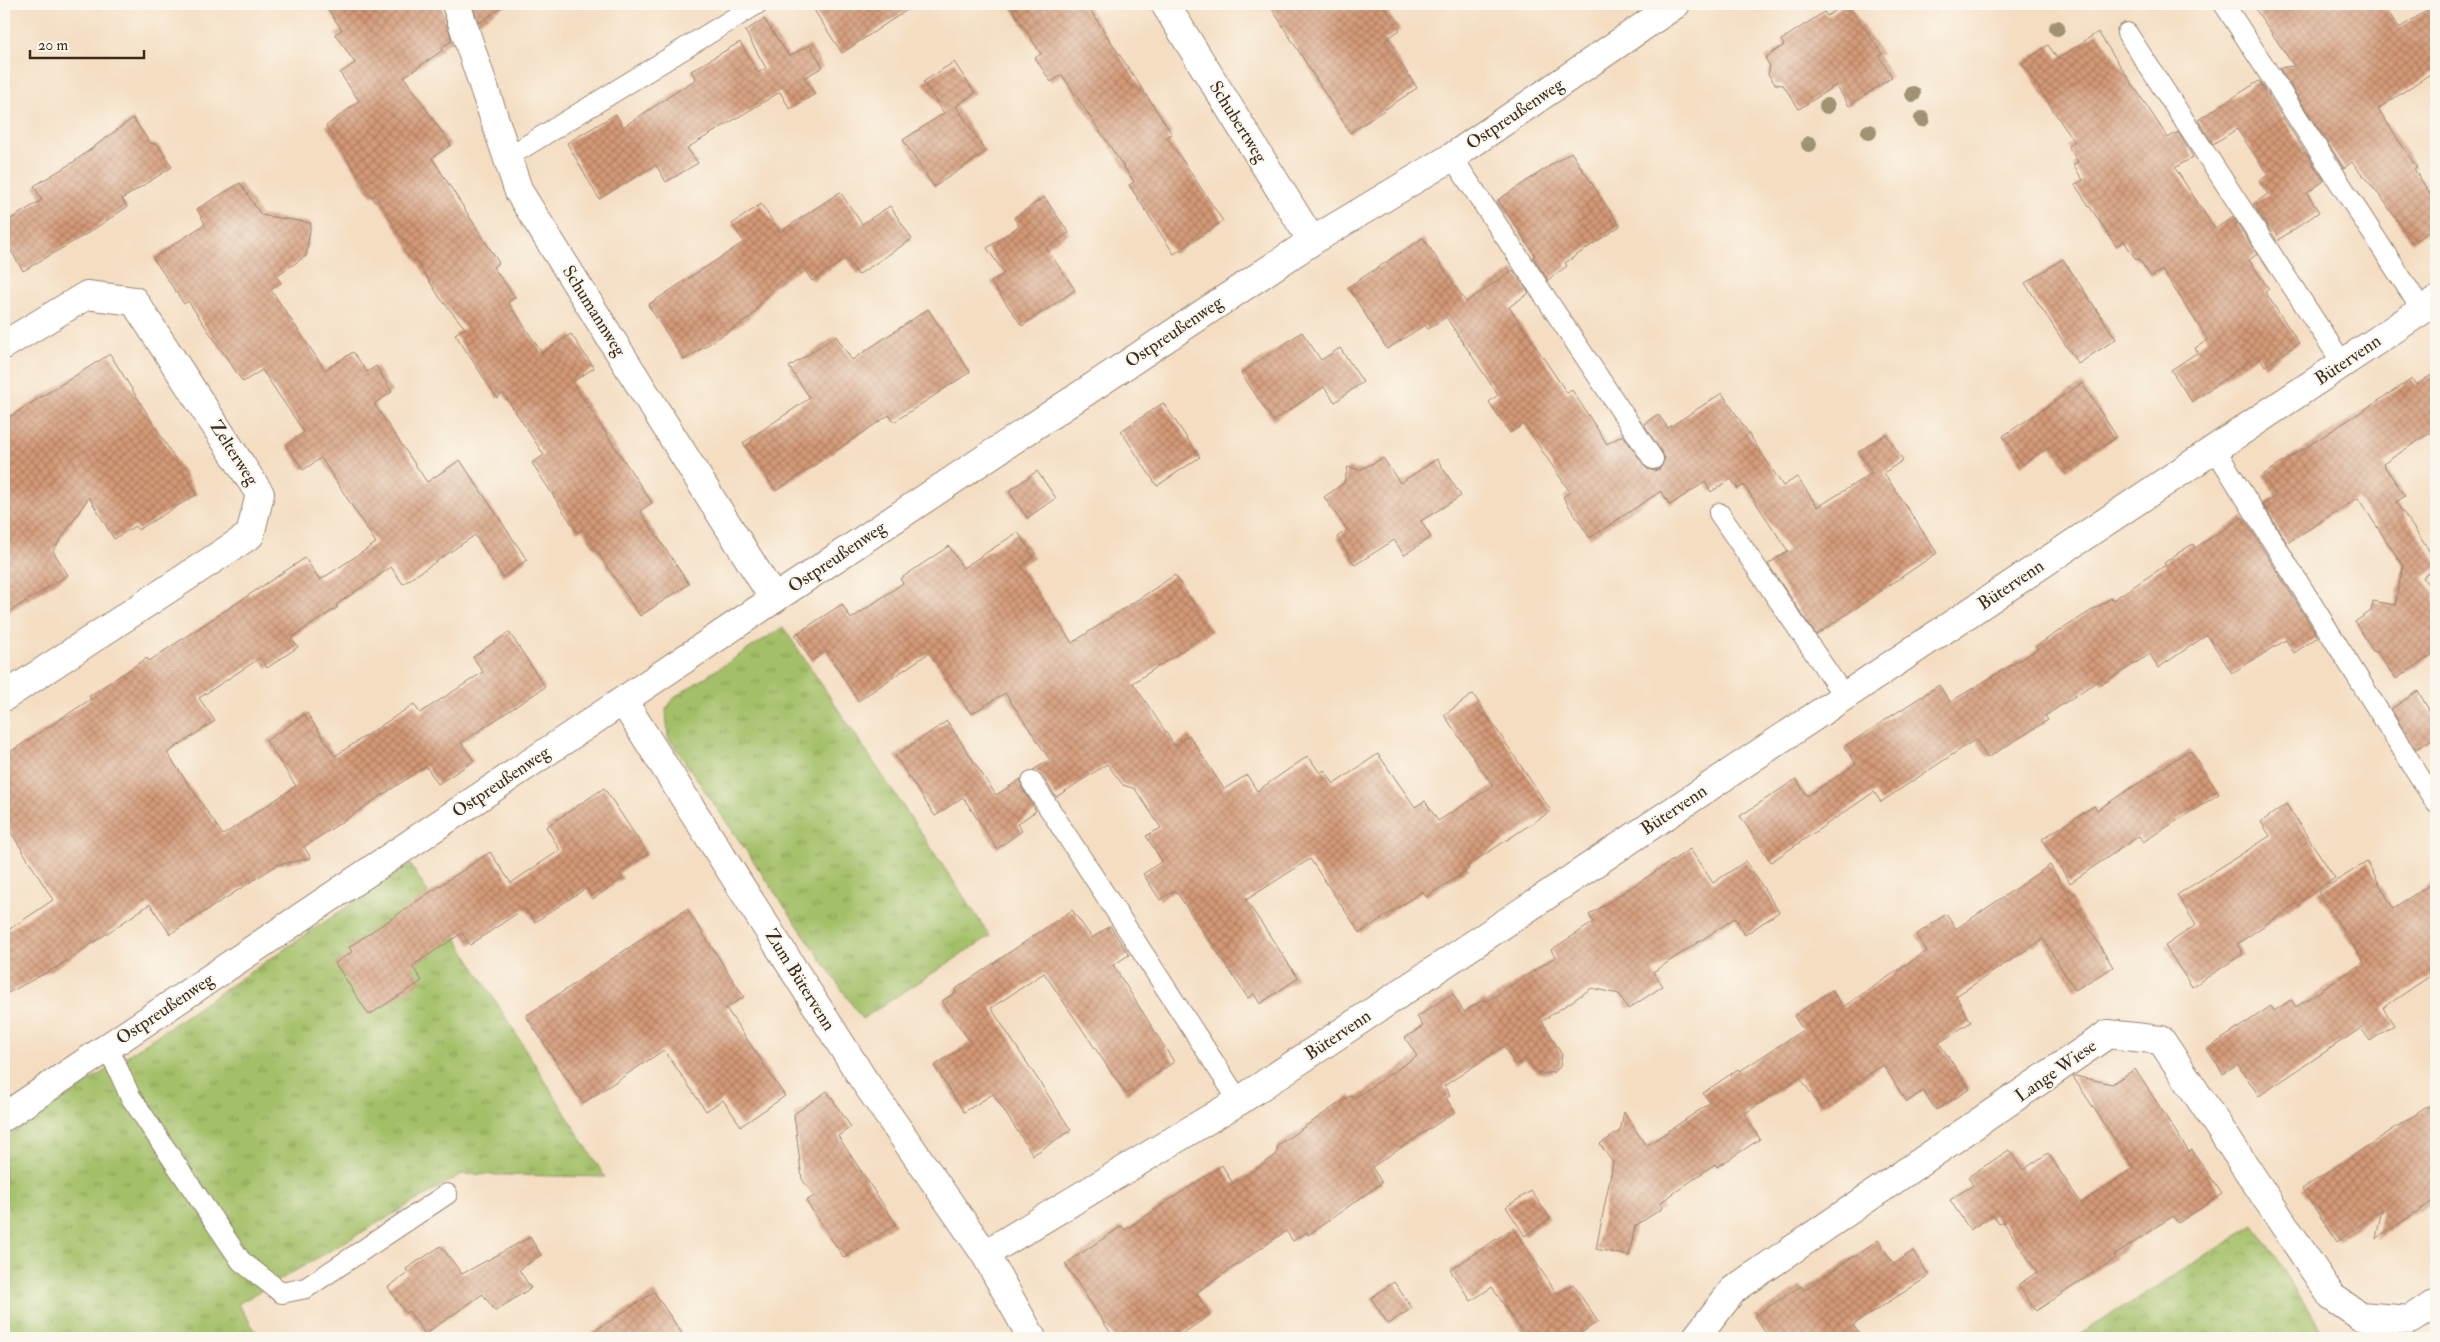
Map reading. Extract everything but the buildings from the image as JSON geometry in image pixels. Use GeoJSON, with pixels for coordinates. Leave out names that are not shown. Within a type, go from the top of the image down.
{"type":"FeatureCollection","features":[{"type":"Feature","properties":{"kind":"street","name":"Schumannweg"},"geometry":{"type":"LineString","coordinates":[[456,4],[519,192],[774,599]]}},
{"type":"Feature","properties":{"kind":"street","name":"Schubertweg"},"geometry":{"type":"LineString","coordinates":[[1165,4],[1312,241]]}},
{"type":"Feature","properties":{"kind":"street","name":"Ostpreußenweg"},"geometry":{"type":"LineString","coordinates":[[4,1117],[774,599],[1312,241],[1452,157],[1676,4]]}},
{"type":"Feature","properties":{"kind":"street","name":"Zelterweg"},"geometry":{"type":"LineString","coordinates":[[4,344],[87,295],[134,301],[260,494],[250,535],[4,697]]}},
{"type":"Feature","properties":{"kind":"street","name":"Bütervenn"},"geometry":{"type":"LineString","coordinates":[[985,1254],[1239,1102],[2429,306]]}},
{"type":"Feature","properties":{"kind":"street","name":"Zum Bütervenn"},"geometry":{"type":"LineString","coordinates":[[622,701],[863,1079],[985,1254]]}},
{"type":"Feature","properties":{"kind":"street","name":"Lange Wiese"},"geometry":{"type":"LineString","coordinates":[[1696,1338],[1733,1290],[2108,1034],[2161,1040],[2332,1297],[2360,1316],[2410,1320],[2436,1303]]}},
{"type":"Feature","properties":{"kind":"street"},"geometry":{"type":"LineString","coordinates":[[985,1254],[1032,1338]]}},
{"type":"Feature","properties":{"kind":"lane"},"geometry":{"type":"LineString","coordinates":[[508,157],[757,4]]}},
{"type":"Feature","properties":{"kind":"lane"},"geometry":{"type":"LineString","coordinates":[[2224,4],[2429,306]]}},
{"type":"Feature","properties":{"kind":"lane"},"geometry":{"type":"LineString","coordinates":[[2127,34],[2343,364]]}},
{"type":"Feature","properties":{"kind":"lane"},"geometry":{"type":"LineString","coordinates":[[1452,157],[1654,459]]}},
{"type":"Feature","properties":{"kind":"lane"},"geometry":{"type":"LineString","coordinates":[[2215,449],[2436,803]]}},
{"type":"Feature","properties":{"kind":"lane"},"geometry":{"type":"LineString","coordinates":[[1719,513],[1844,696]]}},
{"type":"Feature","properties":{"kind":"lane"},"geometry":{"type":"LineString","coordinates":[[1032,782],[1239,1102]]}},
{"type":"Feature","properties":{"kind":"lane"},"geometry":{"type":"LineString","coordinates":[[108,1047],[130,1096],[242,1262],[282,1293],[306,1288],[447,1194]]}},
{"type":"Feature","properties":{"kind":"green space"},"geometry":{"type":"Polygon","coordinates":[[[783,627],[990,936],[862,1019],[668,737],[666,709],[676,696],[783,627]]]}},
{"type":"Feature","properties":{"kind":"green space"},"geometry":{"type":"Polygon","coordinates":[[[410,864],[605,1177],[462,1174],[238,1304],[260,1338],[4,1338],[4,1139],[410,864]]]}},
{"type":"Feature","properties":{"kind":"green space"},"geometry":{"type":"Polygon","coordinates":[[[2255,1225],[2326,1338],[2074,1338],[2255,1225]]]}}]}
